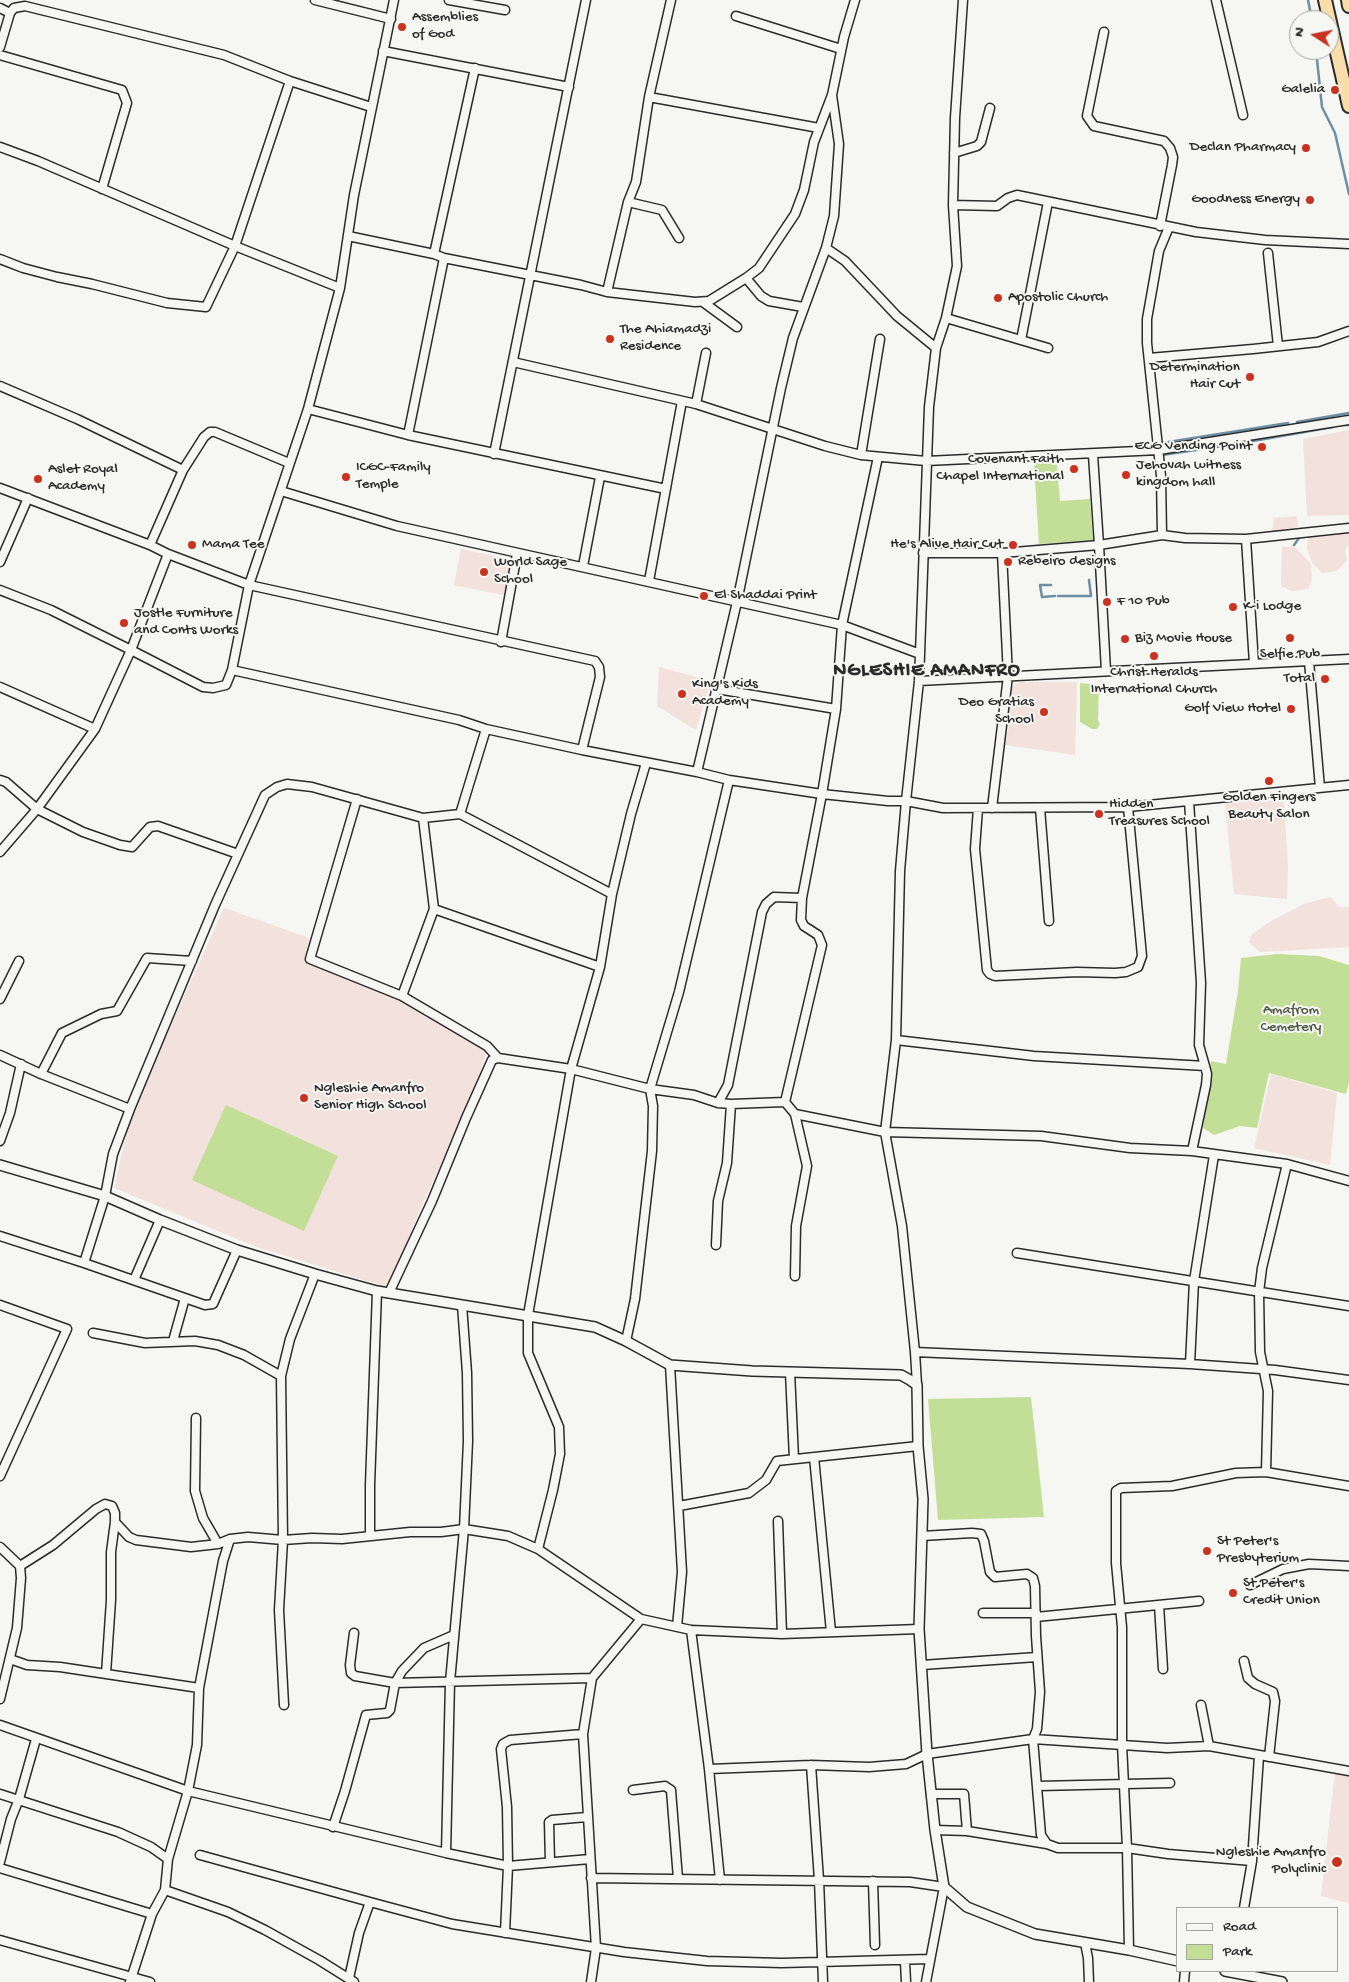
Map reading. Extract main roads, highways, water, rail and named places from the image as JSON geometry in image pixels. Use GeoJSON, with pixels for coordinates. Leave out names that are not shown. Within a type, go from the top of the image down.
{"type":"FeatureCollection","features":[{"type":"Feature","properties":{"kind":"highway"},"geometry":{"type":"LineString","coordinates":[[1325,0],[1349,106]]}},
{"type":"Feature","properties":{"kind":"highway"},"geometry":{"type":"LineString","coordinates":[[1348,0],[1349,6]]}},
{"type":"Feature","properties":{"kind":"waterway"},"geometry":{"type":"LineString","coordinates":[[1308,0],[1310,10]]}},
{"type":"Feature","properties":{"kind":"waterway"},"geometry":{"type":"LineString","coordinates":[[1317,60],[1322,107],[1335,133],[1349,194]]}},
{"type":"Feature","properties":{"kind":"waterway"},"geometry":{"type":"LineString","coordinates":[[1297,422],[1349,413]]}},
{"type":"Feature","properties":{"kind":"waterway"},"geometry":{"type":"LineString","coordinates":[[1162,443],[1288,423]]}},
{"type":"Feature","properties":{"kind":"waterway"},"geometry":{"type":"LineString","coordinates":[[1343,425],[1349,425]]}},
{"type":"Feature","properties":{"kind":"waterway"},"geometry":{"type":"LineString","coordinates":[[1253,441],[1333,427]]}},
{"type":"Feature","properties":{"kind":"waterway"},"geometry":{"type":"LineString","coordinates":[[1162,455],[1244,443]]}},
{"type":"Feature","properties":{"kind":"waterway"},"geometry":{"type":"LineString","coordinates":[[1294,545],[1302,534]]}},
{"type":"Feature","properties":{"kind":"waterway"},"geometry":{"type":"LineString","coordinates":[[1058,596],[1091,596],[1089,580]]}},
{"type":"Feature","properties":{"kind":"waterway"},"geometry":{"type":"LineString","coordinates":[[1051,585],[1040,585],[1042,597],[1055,596]]}},
{"type":"Feature","properties":{"kind":"place","name":"Assemblies of God"},"geometry":{"type":"Point","coordinates":[402,27]}},
{"type":"Feature","properties":{"kind":"place","name":"Galelia"},"geometry":{"type":"Point","coordinates":[1335,90]}},
{"type":"Feature","properties":{"kind":"place","name":"Declan Pharmacy"},"geometry":{"type":"Point","coordinates":[1306,148]}},
{"type":"Feature","properties":{"kind":"place","name":"Goodness Energy"},"geometry":{"type":"Point","coordinates":[1310,200]}},
{"type":"Feature","properties":{"kind":"place","name":"Apostolic Church"},"geometry":{"type":"Point","coordinates":[998,298]}},
{"type":"Feature","properties":{"kind":"place","name":"The Ahiamadzi Residence"},"geometry":{"type":"Point","coordinates":[610,339]}},
{"type":"Feature","properties":{"kind":"place","name":"Determination Hair Cut"},"geometry":{"type":"Point","coordinates":[1250,377]}},
{"type":"Feature","properties":{"kind":"place","name":"ECG Vending Point"},"geometry":{"type":"Point","coordinates":[1262,447]}},
{"type":"Feature","properties":{"kind":"place","name":"Covenant Faith Chapel International"},"geometry":{"type":"Point","coordinates":[1074,469]}},
{"type":"Feature","properties":{"kind":"place","name":"Jehovah witness kingdom hall"},"geometry":{"type":"Point","coordinates":[1126,475]}},
{"type":"Feature","properties":{"kind":"place","name":"ICGC-Family Temple"},"geometry":{"type":"Point","coordinates":[346,477]}},
{"type":"Feature","properties":{"kind":"place","name":"Aslet Royal Academy"},"geometry":{"type":"Point","coordinates":[38,479]}},
{"type":"Feature","properties":{"kind":"place","name":"Mama Tee"},"geometry":{"type":"Point","coordinates":[192,545]}},
{"type":"Feature","properties":{"kind":"place","name":"He's Alive Hair Cut"},"geometry":{"type":"Point","coordinates":[1013,545]}},
{"type":"Feature","properties":{"kind":"place","name":"Rebeiro designs"},"geometry":{"type":"Point","coordinates":[1008,562]}},
{"type":"Feature","properties":{"kind":"place","name":"World Sage School"},"geometry":{"type":"Point","coordinates":[484,572]}},
{"type":"Feature","properties":{"kind":"place","name":"El Shaddai Print"},"geometry":{"type":"Point","coordinates":[704,596]}},
{"type":"Feature","properties":{"kind":"place","name":"F 10 Pub"},"geometry":{"type":"Point","coordinates":[1107,602]}},
{"type":"Feature","properties":{"kind":"place","name":"K-i Lodge"},"geometry":{"type":"Point","coordinates":[1233,607]}},
{"type":"Feature","properties":{"kind":"place","name":"Jostle Furniture and Conts Works"},"geometry":{"type":"Point","coordinates":[124,623]}},
{"type":"Feature","properties":{"kind":"place","name":"Selfie Pub"},"geometry":{"type":"Point","coordinates":[1290,638]}},
{"type":"Feature","properties":{"kind":"place","name":"Biz Movie House"},"geometry":{"type":"Point","coordinates":[1125,639]}},
{"type":"Feature","properties":{"kind":"place","name":"Christ Heralds International Church"},"geometry":{"type":"Point","coordinates":[1154,656]}},
{"type":"Feature","properties":{"kind":"place","name":"Total"},"geometry":{"type":"Point","coordinates":[1325,679]}},
{"type":"Feature","properties":{"kind":"place","name":"King's Kids Academy"},"geometry":{"type":"Point","coordinates":[682,694]}},
{"type":"Feature","properties":{"kind":"place","name":"Golf View Hotel"},"geometry":{"type":"Point","coordinates":[1291,709]}},
{"type":"Feature","properties":{"kind":"place","name":"Deo Gratias School"},"geometry":{"type":"Point","coordinates":[1044,712]}},
{"type":"Feature","properties":{"kind":"place","name":"Golden Fingers Beauty Salon"},"geometry":{"type":"Point","coordinates":[1269,781]}},
{"type":"Feature","properties":{"kind":"place","name":"Hidden Treasures School"},"geometry":{"type":"Point","coordinates":[1099,814]}},
{"type":"Feature","properties":{"kind":"place","name":"Ngleshie Amanfro Senior High School"},"geometry":{"type":"Point","coordinates":[304,1098]}},
{"type":"Feature","properties":{"kind":"place","name":"St Peter's Presbyterium"},"geometry":{"type":"Point","coordinates":[1207,1551]}},
{"type":"Feature","properties":{"kind":"place","name":"St Peter's Credit Union"},"geometry":{"type":"Point","coordinates":[1233,1593]}},
{"type":"Feature","properties":{"kind":"place","name":"Ngleshie Amanfro Polyclinic"},"geometry":{"type":"Point","coordinates":[1337,1862]}},
{"type":"Feature","properties":{"kind":"district","name":"NGLESHIE AMANFRO"},"geometry":{"type":"Point","coordinates":[927,672]}},
{"type":"Feature","properties":{"kind":"park label","name":"Amafrom Cemetery"},"geometry":{"type":"Point","coordinates":[1291,1020]}}]}
